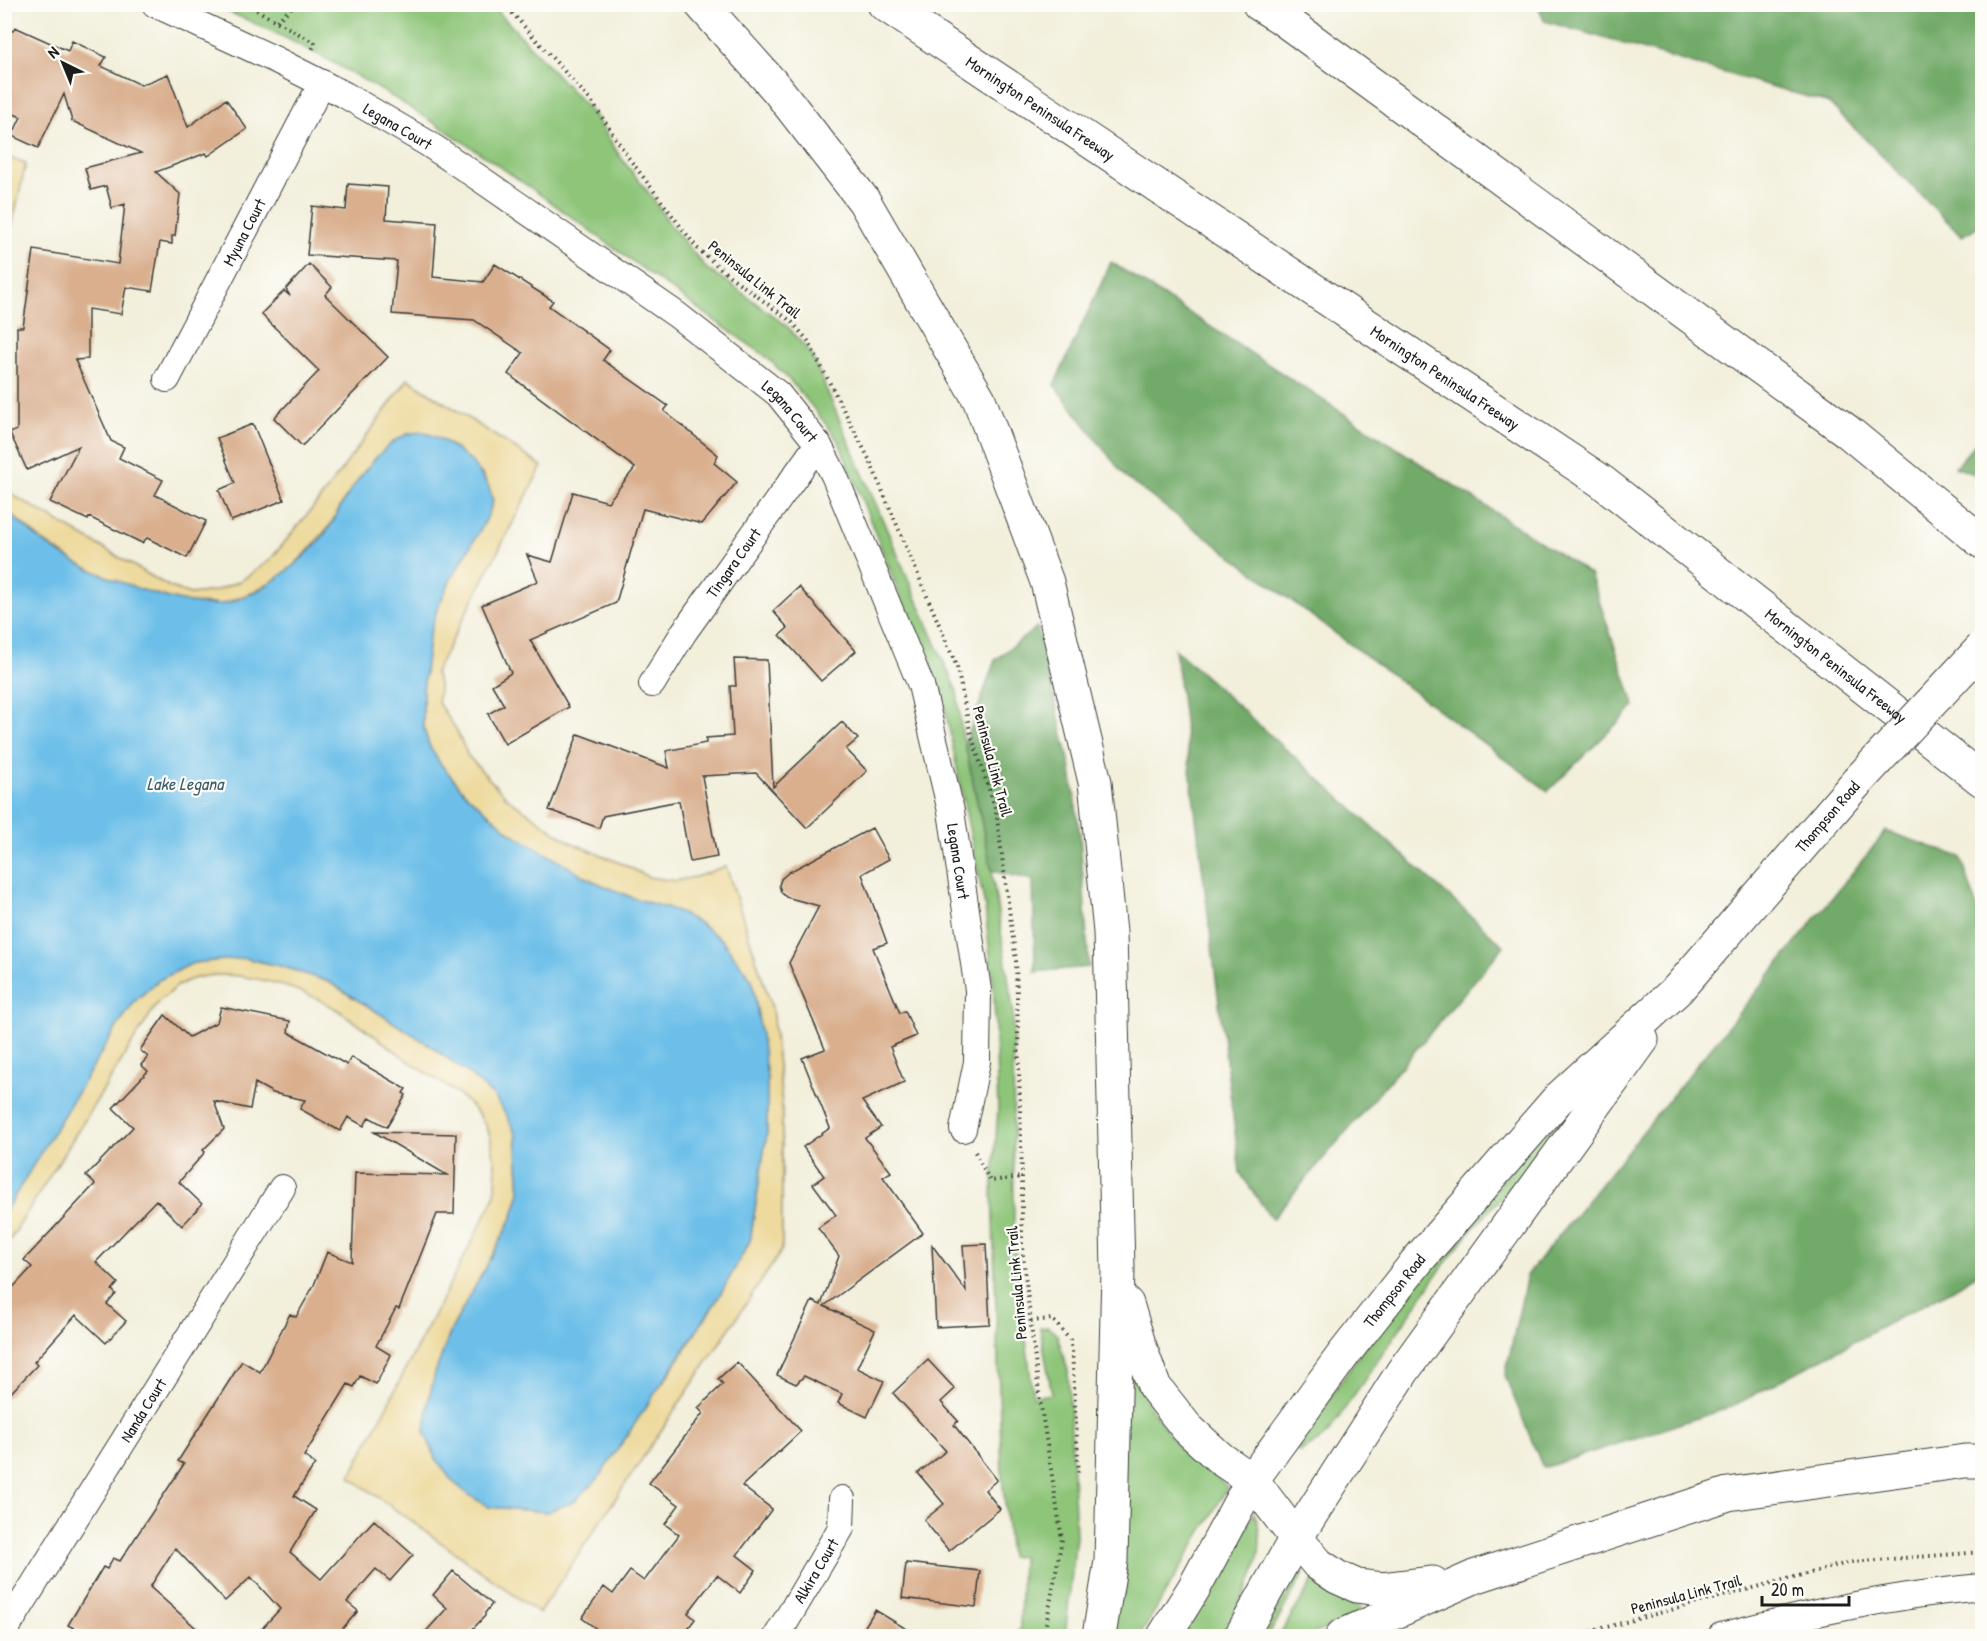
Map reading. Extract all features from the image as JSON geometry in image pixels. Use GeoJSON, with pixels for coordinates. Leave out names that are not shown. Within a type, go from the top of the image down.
{"type":"FeatureCollection","features":[{"type":"Feature","properties":{"kind":"main road"},"geometry":{"type":"LineString","coordinates":[[701,4],[777,89],[864,201],[979,399],[1047,582],[1095,782],[1110,932],[1118,1270],[1110,1561],[1099,1636]]}},
{"type":"Feature","properties":{"kind":"main road","name":"Mornington Peninsula Freeway"},"geometry":{"type":"LineString","coordinates":[[884,4],[1600,481],[1983,780]]}},
{"type":"Feature","properties":{"kind":"main road"},"geometry":{"type":"LineString","coordinates":[[1259,4],[1280,17],[1847,431],[1983,542]]}},
{"type":"Feature","properties":{"kind":"main road","name":"Thompson Road"},"geometry":{"type":"LineString","coordinates":[[1241,1636],[1296,1539],[1403,1371],[1678,989],[1857,782],[1983,648]]}},
{"type":"Feature","properties":{"kind":"main road","name":"Thompson Road"},"geometry":{"type":"LineString","coordinates":[[1164,1636],[1194,1588],[1252,1480],[1343,1355],[1441,1233],[1558,1099],[1678,989]]}},
{"type":"Feature","properties":{"kind":"main road"},"geometry":{"type":"LineString","coordinates":[[1118,1270],[1139,1344],[1154,1386],[1187,1428],[1221,1459],[1252,1480],[1296,1539],[1318,1564],[1336,1577],[1357,1586],[1382,1589],[1474,1577]]}},
{"type":"Feature","properties":{"kind":"main road"},"geometry":{"type":"LineString","coordinates":[[1342,1636],[1474,1577],[1728,1494],[1953,1463],[1983,1461]]}},
{"type":"Feature","properties":{"kind":"street","name":"Legana Court"},"geometry":{"type":"LineString","coordinates":[[155,4],[322,83],[449,157],[677,315],[778,394],[818,444],[834,475],[921,685],[951,811],[978,990],[977,1062],[963,1129]]}},
{"type":"Feature","properties":{"kind":"street","name":"Myuna Court"},"geometry":{"type":"LineString","coordinates":[[167,379],[322,83]]}},
{"type":"Feature","properties":{"kind":"street","name":"Tingara Court"},"geometry":{"type":"LineString","coordinates":[[652,684],[684,632],[818,444]]}},
{"type":"Feature","properties":{"kind":"street","name":"Nanda Court"},"geometry":{"type":"LineString","coordinates":[[4,1632],[282,1188]]}},
{"type":"Feature","properties":{"kind":"street","name":"Alkira Court"},"geometry":{"type":"LineString","coordinates":[[777,1636],[841,1528],[842,1499]]}},
{"type":"Feature","properties":{"kind":"street"},"geometry":{"type":"LineString","coordinates":[[1721,1636],[1766,1631],[1851,1604],[1919,1593],[1983,1587]]}},
{"type":"Feature","properties":{"kind":"path"},"geometry":{"type":"LineString","coordinates":[[246,4],[277,21],[295,4]]}},
{"type":"Feature","properties":{"kind":"path","name":"Peninsula Link Trail"},"geometry":{"type":"LineString","coordinates":[[504,4],[592,102],[628,157],[697,248],[800,331],[818,358],[869,459],[957,667],[970,731],[996,811],[1016,961],[1022,1247],[1030,1321],[1062,1539],[1044,1636]]}},
{"type":"Feature","properties":{"kind":"path"},"geometry":{"type":"LineString","coordinates":[[963,1129],[990,1181],[1022,1177]]}},
{"type":"Feature","properties":{"kind":"path"},"geometry":{"type":"LineString","coordinates":[[1030,1321],[1052,1319],[1070,1340],[1075,1366],[1079,1478]]}},
{"type":"Feature","properties":{"kind":"path","name":"Peninsula Link Trail"},"geometry":{"type":"LineString","coordinates":[[1573,1636],[1851,1562],[1983,1552]]}},
{"type":"Feature","properties":{"kind":"green space"},"geometry":{"type":"Polygon","coordinates":[[[212,5],[492,5],[595,116],[621,158],[652,197],[671,226],[708,270],[788,327],[811,354],[957,692],[962,732],[991,867],[1013,1009],[1014,1240],[1033,1397],[1052,1394],[1040,1328],[1048,1327],[1057,1335],[1068,1371],[1076,1536],[1065,1636],[1017,1636],[1020,1627],[1022,1556],[1010,1557],[1002,1477],[992,1193],[998,1109],[994,995],[985,907],[945,709],[839,442],[813,408],[764,355],[497,165],[429,119],[359,77],[287,39],[212,5]]]}},
{"type":"Feature","properties":{"kind":"green space"},"geometry":{"type":"Polygon","coordinates":[[[1538,5],[1982,5],[1982,224],[1962,236],[1829,103],[1544,21],[1538,5]]]}},
{"type":"Feature","properties":{"kind":"green space"},"geometry":{"type":"Polygon","coordinates":[[[1111,262],[1590,574],[1635,706],[1548,791],[1126,478],[1054,385],[1111,262]]]}},
{"type":"Feature","properties":{"kind":"green space"},"geometry":{"type":"Polygon","coordinates":[[[1982,436],[1982,477],[1955,467],[1982,436]]]}},
{"type":"Feature","properties":{"kind":"green space"},"geometry":{"type":"Polygon","coordinates":[[[1037,627],[1070,764],[1080,835],[1089,967],[1035,972],[1033,880],[992,871],[965,744],[995,660],[1037,627]]]}},
{"type":"Feature","properties":{"kind":"green space"},"geometry":{"type":"Polygon","coordinates":[[[1175,649],[1504,946],[1272,1219],[1240,1173],[1175,649]]]}},
{"type":"Feature","properties":{"kind":"green space"},"geometry":{"type":"Polygon","coordinates":[[[1886,831],[1961,857],[1982,923],[1982,1271],[1955,1288],[1731,1407],[1543,1468],[1505,1376],[1527,1275],[1886,831]]]}},
{"type":"Feature","properties":{"kind":"green space"},"geometry":{"type":"Polygon","coordinates":[[[1583,1082],[1577,1106],[1548,1146],[1468,1234],[1443,1266],[1328,1433],[1299,1452],[1295,1449],[1370,1339],[1583,1082]]]}},
{"type":"Feature","properties":{"kind":"green space"},"geometry":{"type":"Polygon","coordinates":[[[1123,1352],[1151,1408],[1178,1447],[1228,1487],[1140,1636],[1113,1636],[1123,1352]]]}},
{"type":"Feature","properties":{"kind":"green space"},"geometry":{"type":"Polygon","coordinates":[[[1254,1512],[1259,1529],[1260,1545],[1252,1577],[1238,1607],[1221,1636],[1183,1636],[1254,1512]]]}},
{"type":"Feature","properties":{"kind":"green space"},"geometry":{"type":"Polygon","coordinates":[[[1301,1570],[1304,1573],[1270,1636],[1261,1636],[1301,1570]]]}},
{"type":"Feature","properties":{"kind":"green space"},"geometry":{"type":"Polygon","coordinates":[[[1313,1581],[1361,1608],[1361,1614],[1308,1636],[1282,1636],[1280,1634],[1313,1581]]]}},
{"type":"Feature","properties":{"kind":"sand"},"geometry":{"type":"Polygon","coordinates":[[[4,157],[26,163],[5,257],[4,157]]]}},
{"type":"Feature","properties":{"kind":"sand"},"geometry":{"type":"Polygon","coordinates":[[[408,379],[542,466],[435,673],[439,684],[438,703],[456,729],[468,756],[506,797],[570,842],[648,877],[676,881],[699,876],[726,866],[772,1008],[782,1104],[782,1250],[539,1613],[350,1477],[491,1206],[496,1179],[489,1132],[471,1106],[452,1090],[336,1009],[301,992],[259,979],[215,975],[196,978],[179,985],[158,1002],[5,1248],[4,1212],[135,1001],[159,980],[193,963],[244,958],[284,967],[329,982],[428,1044],[494,1096],[516,1135],[520,1192],[513,1216],[451,1330],[435,1374],[428,1403],[425,1433],[435,1457],[452,1481],[489,1507],[547,1512],[666,1379],[717,1300],[750,1241],[767,1132],[767,1078],[752,980],[722,940],[699,923],[674,910],[633,898],[593,881],[511,833],[465,793],[439,762],[429,745],[423,726],[423,690],[429,637],[437,609],[451,579],[486,520],[493,502],[482,474],[456,449],[441,439],[423,432],[376,458],[344,500],[330,525],[282,576],[253,592],[222,604],[186,603],[132,587],[78,564],[44,542],[5,509],[5,488],[16,497],[168,586],[190,594],[215,591],[242,580],[270,560],[324,494],[408,379]]]}},
{"type":"Feature","properties":{"kind":"water","name":"Lake Legana"},"geometry":{"type":"Polygon","coordinates":[[[423,432],[441,439],[472,462],[489,487],[493,502],[486,520],[451,579],[437,609],[429,637],[423,690],[423,726],[429,745],[439,762],[465,793],[511,833],[593,881],[633,898],[674,910],[699,923],[722,940],[752,980],[767,1078],[767,1132],[750,1241],[717,1300],[598,1479],[573,1502],[547,1512],[489,1507],[469,1495],[452,1481],[435,1457],[425,1433],[428,1403],[435,1373],[451,1330],[513,1216],[520,1192],[516,1135],[494,1096],[465,1071],[428,1044],[329,982],[284,967],[244,958],[193,963],[159,980],[135,1001],[118,1025],[5,1212],[5,509],[56,551],[99,573],[174,599],[198,604],[222,604],[252,593],[283,574],[322,537],[356,483],[379,454],[405,435],[423,432]]]}},
{"type":"Feature","properties":{"kind":"building"},"geometry":{"type":"Polygon","coordinates":[[[4,27],[13,31],[15,27],[68,51],[72,41],[106,57],[101,66],[141,85],[168,74],[188,127],[226,99],[247,129],[208,156],[206,153],[156,172],[180,194],[175,236],[172,236],[172,244],[160,242],[152,291],[126,287],[121,314],[88,309],[88,359],[75,360],[111,441],[124,447],[119,458],[163,480],[155,495],[206,521],[187,558],[147,538],[142,543],[89,517],[88,520],[50,502],[79,446],[27,470],[10,433],[17,430],[17,327],[23,327],[34,250],[118,264],[125,204],[112,208],[106,186],[91,190],[85,168],[141,153],[72,121],[64,94],[38,148],[12,136],[21,117],[4,110],[4,27]]]}},
{"type":"Feature","properties":{"kind":"building"},"geometry":{"type":"Polygon","coordinates":[[[348,184],[388,187],[386,219],[437,223],[433,277],[483,282],[495,264],[553,301],[549,306],[610,350],[603,360],[668,406],[664,411],[718,455],[714,463],[737,482],[702,524],[643,509],[616,603],[530,640],[569,707],[505,744],[488,714],[504,705],[492,685],[511,673],[482,605],[538,581],[527,555],[552,562],[573,492],[608,502],[635,468],[508,374],[523,353],[474,320],[392,314],[397,261],[307,255],[312,206],[346,210],[348,184]]]}},
{"type":"Feature","properties":{"kind":"building"},"geometry":{"type":"Polygon","coordinates":[[[309,264],[332,287],[325,295],[388,357],[302,446],[274,418],[319,371],[261,314],[284,291],[290,296],[286,289],[309,264]]]}},
{"type":"Feature","properties":{"kind":"building"},"geometry":{"type":"Polygon","coordinates":[[[253,424],[284,500],[231,521],[219,490],[235,483],[217,438],[253,424]]]}},
{"type":"Feature","properties":{"kind":"building"},"geometry":{"type":"Polygon","coordinates":[[[799,587],[856,651],[821,681],[780,635],[788,628],[773,611],[799,587]]]}},
{"type":"Feature","properties":{"kind":"building"},"geometry":{"type":"Polygon","coordinates":[[[734,659],[767,660],[773,787],[842,722],[858,739],[846,749],[867,771],[807,828],[756,773],[702,776],[717,857],[690,862],[679,801],[603,816],[599,828],[549,810],[578,734],[669,768],[666,751],[706,743],[706,738],[733,736],[730,686],[736,686],[734,659]]]}},
{"type":"Feature","properties":{"kind":"building"},"geometry":{"type":"Polygon","coordinates":[[[872,828],[889,859],[862,874],[887,943],[873,948],[900,1013],[905,1011],[916,1036],[890,1047],[904,1082],[862,1101],[881,1127],[865,1138],[891,1172],[883,1177],[923,1233],[824,1306],[875,1330],[857,1368],[884,1381],[867,1417],[838,1403],[842,1394],[804,1376],[796,1384],[777,1375],[812,1301],[821,1305],[839,1256],[818,1228],[836,1215],[813,1184],[824,1176],[803,1147],[830,1128],[802,1058],[825,1049],[789,963],[819,906],[786,897],[779,885],[781,879],[789,872],[872,828]]]}},
{"type":"Feature","properties":{"kind":"building"},"geometry":{"type":"Polygon","coordinates":[[[221,1007],[290,1021],[288,1032],[347,1065],[351,1057],[406,1089],[403,1093],[406,1095],[387,1127],[369,1117],[364,1126],[348,1117],[340,1131],[300,1109],[305,1100],[273,1093],[255,1083],[250,1109],[214,1101],[224,1129],[203,1150],[205,1152],[179,1182],[202,1204],[182,1226],[156,1200],[96,1262],[118,1283],[112,1290],[116,1294],[107,1304],[126,1321],[106,1343],[76,1315],[34,1362],[37,1365],[4,1400],[4,1297],[32,1267],[24,1260],[95,1184],[86,1176],[133,1127],[113,1108],[148,1071],[141,1065],[148,1057],[140,1050],[165,1015],[189,1037],[217,1022],[221,1007]]]}},
{"type":"Feature","properties":{"kind":"building"},"geometry":{"type":"Polygon","coordinates":[[[374,1132],[456,1134],[454,1214],[437,1214],[399,1309],[396,1308],[376,1346],[391,1355],[376,1384],[360,1376],[354,1387],[348,1384],[304,1456],[315,1464],[294,1496],[316,1510],[290,1552],[321,1579],[374,1520],[413,1555],[390,1581],[376,1569],[347,1602],[358,1611],[336,1636],[255,1636],[280,1609],[251,1577],[225,1601],[175,1548],[150,1587],[205,1636],[88,1636],[68,1625],[103,1567],[107,1569],[113,1558],[120,1561],[184,1464],[178,1461],[242,1361],[260,1372],[290,1314],[296,1317],[314,1285],[327,1252],[352,1262],[355,1173],[447,1175],[374,1132]]]}},
{"type":"Feature","properties":{"kind":"building"},"geometry":{"type":"Polygon","coordinates":[[[986,1244],[990,1324],[936,1327],[932,1245],[966,1291],[963,1245],[986,1244]]]}},
{"type":"Feature","properties":{"kind":"building"},"geometry":{"type":"Polygon","coordinates":[[[928,1360],[955,1389],[941,1402],[958,1421],[954,1425],[997,1480],[985,1490],[1000,1509],[949,1551],[924,1520],[944,1504],[918,1473],[946,1451],[893,1393],[928,1360]]]}},
{"type":"Feature","properties":{"kind":"building"},"geometry":{"type":"Polygon","coordinates":[[[737,1362],[801,1431],[742,1486],[772,1509],[737,1555],[756,1570],[740,1593],[717,1575],[688,1613],[695,1619],[682,1636],[606,1636],[582,1618],[604,1587],[613,1594],[630,1571],[644,1581],[679,1535],[665,1524],[679,1505],[649,1483],[703,1413],[698,1408],[723,1384],[718,1379],[737,1362]]]}},
{"type":"Feature","properties":{"kind":"building"},"geometry":{"type":"Polygon","coordinates":[[[906,1563],[980,1571],[976,1607],[902,1598],[906,1563]]]}},
{"type":"Feature","properties":{"kind":"building"},"geometry":{"type":"Polygon","coordinates":[[[453,1571],[492,1604],[485,1616],[466,1636],[422,1636],[447,1608],[433,1595],[453,1571]]]}},
{"type":"Feature","properties":{"kind":"building"},"geometry":{"type":"Polygon","coordinates":[[[875,1610],[918,1636],[859,1636],[875,1610]]]}}]}
